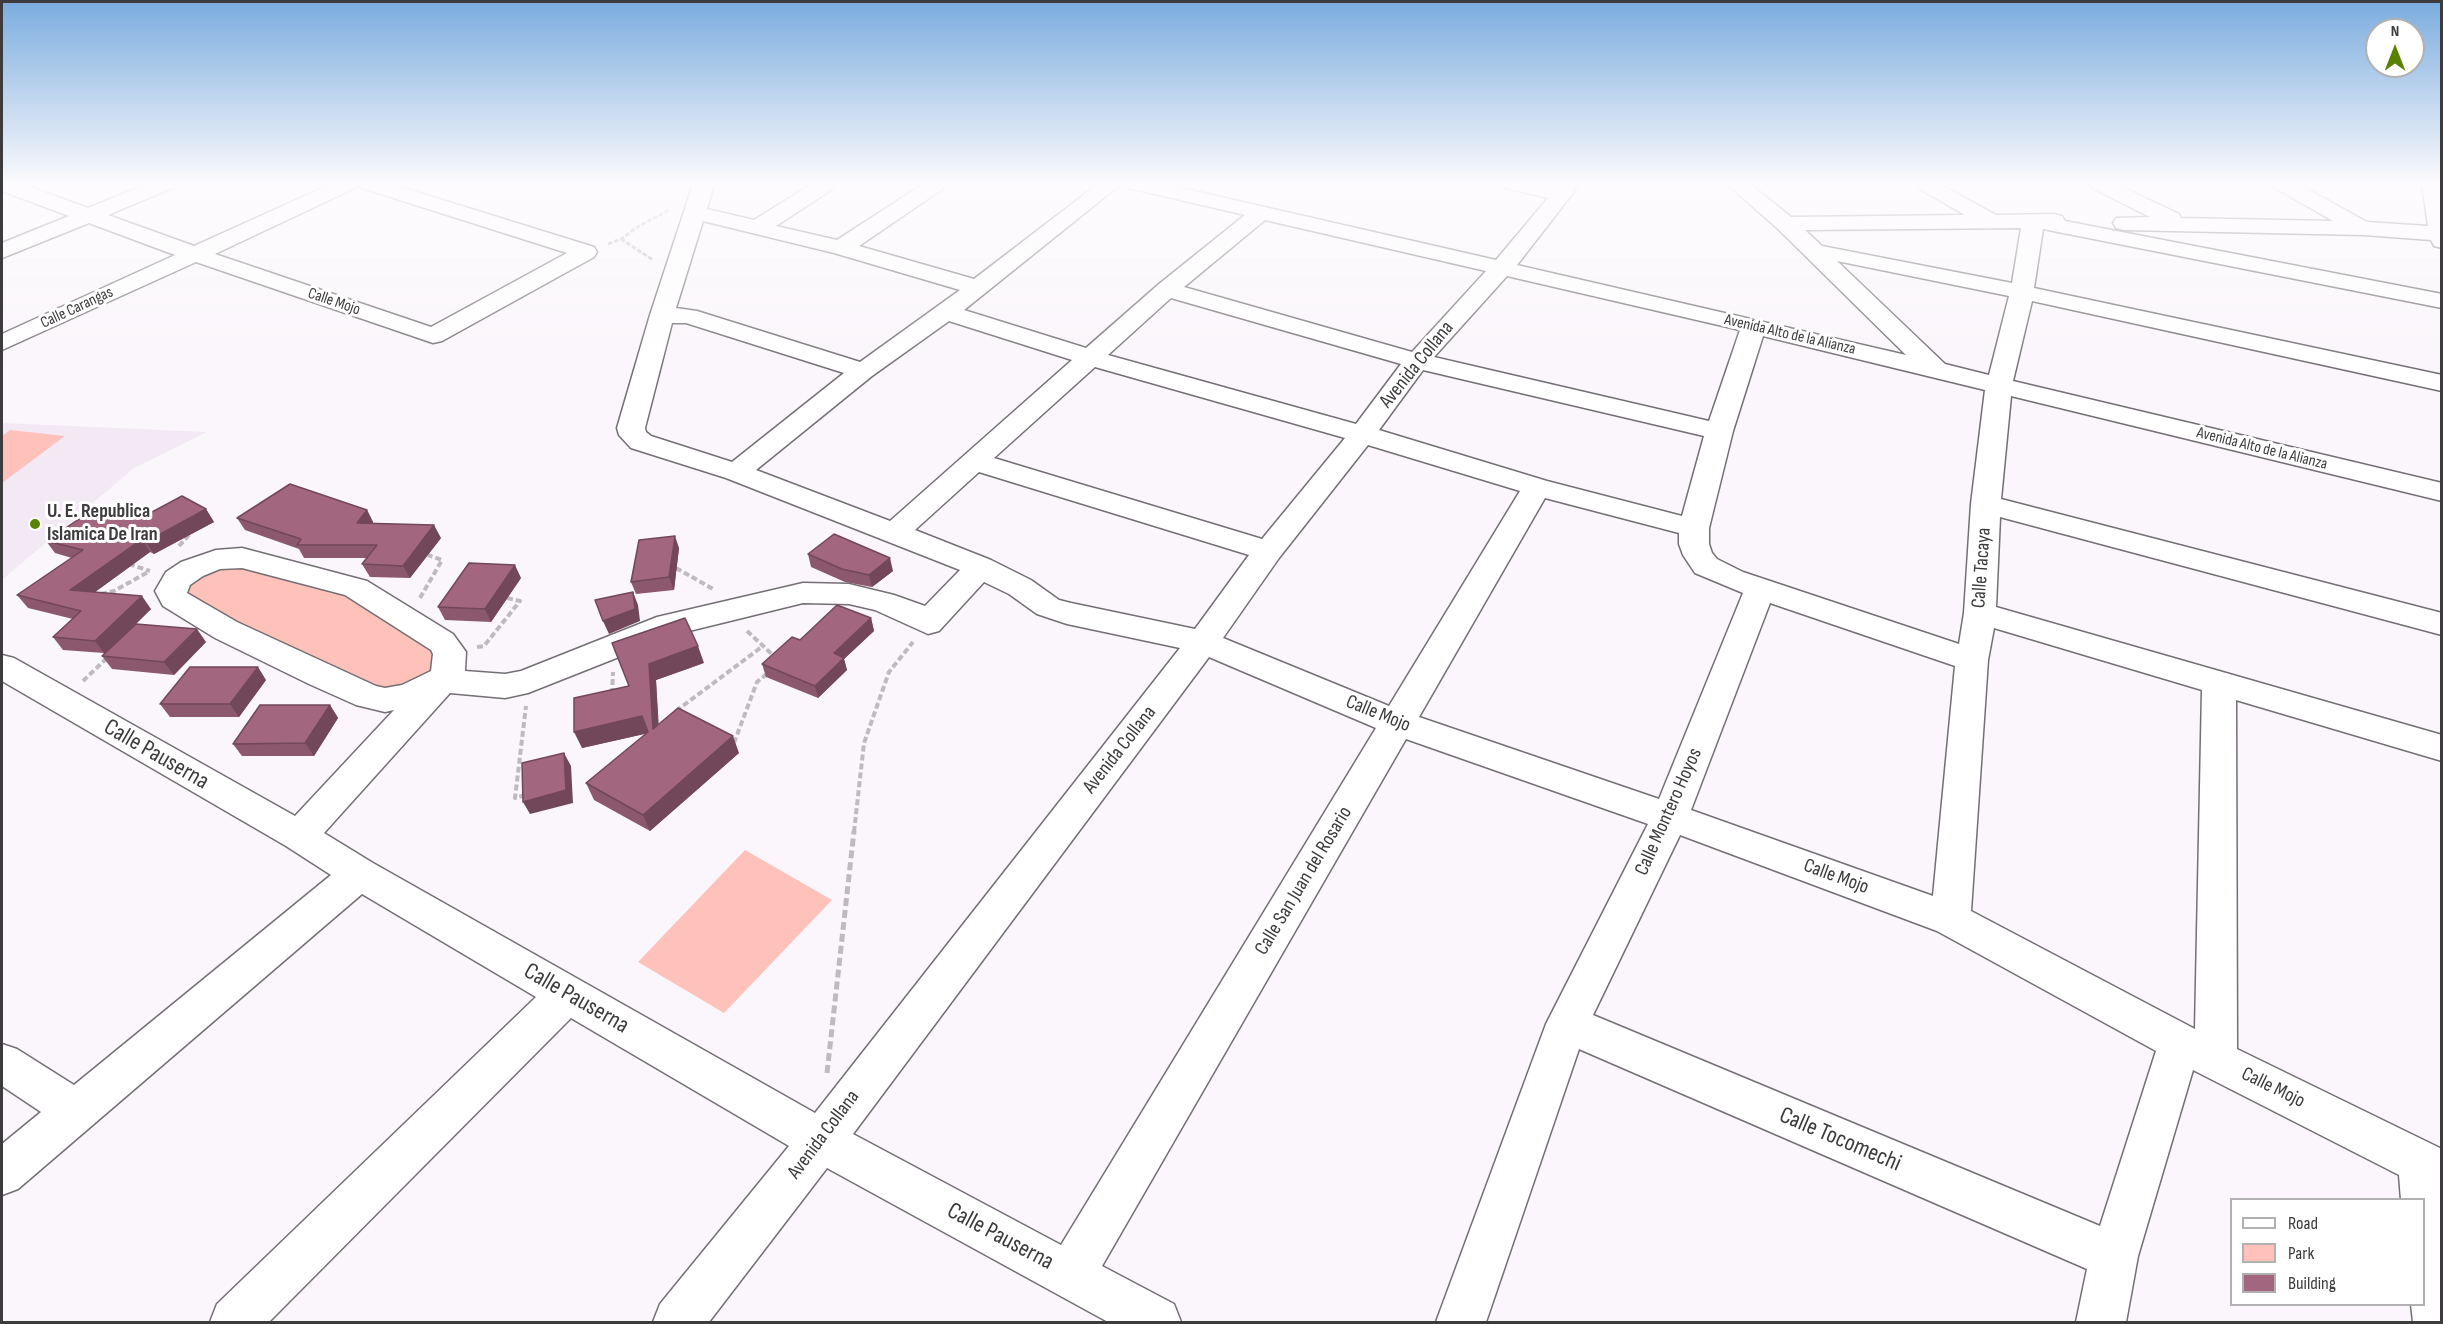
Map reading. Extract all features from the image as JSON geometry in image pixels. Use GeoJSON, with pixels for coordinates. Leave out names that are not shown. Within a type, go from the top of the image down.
{"type":"FeatureCollection","features":[{"type":"Feature","properties":{"kind":"street","name":"Calle Mojo"},"geometry":{"type":"LineString","coordinates":[[172,246],[433,336],[586,252],[566,246]]}},
{"type":"Feature","properties":{"kind":"street","name":"Calle Carangas"},"geometry":{"type":"LineString","coordinates":[[2,343],[212,246]]}},
{"type":"Feature","properties":{"kind":"street"},"geometry":{"type":"LineString","coordinates":[[685,246],[662,315],[688,316],[863,371]]}},
{"type":"Feature","properties":{"kind":"street"},"geometry":{"type":"LineString","coordinates":[[831,246],[976,287]]}},
{"type":"Feature","properties":{"kind":"street"},"geometry":{"type":"LineString","coordinates":[[840,248],[843,246]]}},
{"type":"Feature","properties":{"kind":"street"},"geometry":{"type":"LineString","coordinates":[[736,472],[863,371],[946,312],[1030,246]]}},
{"type":"Feature","properties":{"kind":"street"},"geometry":{"type":"LineString","coordinates":[[893,534],[1167,289],[1220,246]]}},
{"type":"Feature","properties":{"kind":"street","name":"Avenida Alto de la Alianza"},"geometry":{"type":"LineString","coordinates":[[1405,246],[1754,326],[2442,492]]}},
{"type":"Feature","properties":{"kind":"street","name":"Avenida Collana"},"geometry":{"type":"LineString","coordinates":[[678,1323],[827,1132],[1203,642],[1269,551],[1417,361],[1520,246]]}},
{"type":"Feature","properties":{"kind":"street"},"geometry":{"type":"LineString","coordinates":[[1809,246],[1935,369]]}},
{"type":"Feature","properties":{"kind":"street","name":"Calle Tacaya"},"geometry":{"type":"LineString","coordinates":[[1951,919],[1972,660],[1980,613],[1986,504],[1999,385],[2022,292],[2029,246]]}},
{"type":"Feature","properties":{"kind":"street"},"geometry":{"type":"LineString","coordinates":[[2160,246],[2442,301]]}},
{"type":"Feature","properties":{"kind":"street"},"geometry":{"type":"LineString","coordinates":[[1817,253],[1832,253],[2022,292],[2442,383]]}},
{"type":"Feature","properties":{"kind":"street"},"geometry":{"type":"LineString","coordinates":[[1167,289],[1417,361],[1719,431]]}},
{"type":"Feature","properties":{"kind":"street"},"geometry":{"type":"LineString","coordinates":[[946,312],[1090,357],[1362,434],[1537,487],[1694,528]]}},
{"type":"Feature","properties":{"kind":"street","name":"Calle Mojo"},"geometry":{"type":"LineString","coordinates":[[662,315],[631,432],[641,442],[736,472],[980,567],[1020,587],[1048,607],[1203,642],[1398,723],[1670,817],[1951,919],[2198,1051],[2431,1167]]}},
{"type":"Feature","properties":{"kind":"street"},"geometry":{"type":"LineString","coordinates":[[1754,326],[1719,431],[1694,528],[1694,544],[1698,555],[1706,566],[1732,579],[1972,660]]}},
{"type":"Feature","properties":{"kind":"street"},"geometry":{"type":"LineString","coordinates":[[974,461],[1269,551]]}},
{"type":"Feature","properties":{"kind":"street","name":"Calle San Juan del Rosario"},"geometry":{"type":"LineString","coordinates":[[1070,1275],[1537,487]]}},
{"type":"Feature","properties":{"kind":"street"},"geometry":{"type":"LineString","coordinates":[[1986,504],[2442,624]]}},
{"type":"Feature","properties":{"kind":"street"},"geometry":{"type":"LineString","coordinates":[[242,558],[356,588],[442,642],[446,667],[408,696],[385,700],[368,696],[226,630],[174,599],[165,567],[192,569],[216,560],[242,558]]}},
{"type":"Feature","properties":{"kind":"street"},"geometry":{"type":"LineString","coordinates":[[446,667],[505,686],[528,681],[668,625],[803,593],[849,594],[883,602],[915,614],[928,623],[980,567]]}},
{"type":"Feature","properties":{"kind":"street","name":"Calle Montero Hoyos"},"geometry":{"type":"LineString","coordinates":[[1461,1323],[1567,1024],[1670,817],[1760,589]]}},
{"type":"Feature","properties":{"kind":"street"},"geometry":{"type":"LineString","coordinates":[[1980,613],[2442,748]]}},
{"type":"Feature","properties":{"kind":"street","name":"Calle Pauserna"},"geometry":{"type":"LineString","coordinates":[[2,666],[567,994],[827,1132],[1070,1275],[1136,1318]]}},
{"type":"Feature","properties":{"kind":"street"},"geometry":{"type":"LineString","coordinates":[[298,836],[446,667]]}},
{"type":"Feature","properties":{"kind":"street"},"geometry":{"type":"LineString","coordinates":[[2101,1323],[2114,1256],[2198,1051],[2219,683]]}},
{"type":"Feature","properties":{"kind":"street"},"geometry":{"type":"LineString","coordinates":[[2,1173],[359,874]]}},
{"type":"Feature","properties":{"kind":"street"},"geometry":{"type":"LineString","coordinates":[[235,1323],[567,994]]}},
{"type":"Feature","properties":{"kind":"street","name":"Calle Tocomechi"},"geometry":{"type":"LineString","coordinates":[[1567,1024],[2114,1256]]}},
{"type":"Feature","properties":{"kind":"street"},"geometry":{"type":"LineString","coordinates":[[2,1063],[77,1111]]}},
{"type":"Feature","properties":{"kind":"street"},"geometry":{"type":"LineString","coordinates":[[2431,1167],[2438,1323]]}},
{"type":"Feature","properties":{"kind":"path"},"geometry":{"type":"LineString","coordinates":[[631,246],[677,273]]}},
{"type":"Feature","properties":{"kind":"path"},"geometry":{"type":"LineString","coordinates":[[95,596],[114,591],[165,567],[189,535]]}},
{"type":"Feature","properties":{"kind":"path"},"geometry":{"type":"LineString","coordinates":[[408,620],[442,560],[428,555]]}},
{"type":"Feature","properties":{"kind":"path"},"geometry":{"type":"LineString","coordinates":[[119,560],[165,567]]}},
{"type":"Feature","properties":{"kind":"path"},"geometry":{"type":"LineString","coordinates":[[676,568],[734,608],[763,646],[781,663]]}},
{"type":"Feature","properties":{"kind":"path"},"geometry":{"type":"LineString","coordinates":[[446,667],[484,646],[520,601],[507,598]]}},
{"type":"Feature","properties":{"kind":"path"},"geometry":{"type":"LineString","coordinates":[[827,1132],[824,1097],[864,742],[889,672],[928,623]]}},
{"type":"Feature","properties":{"kind":"path"},"geometry":{"type":"LineString","coordinates":[[668,717],[763,646]]}},
{"type":"Feature","properties":{"kind":"path"},"geometry":{"type":"LineString","coordinates":[[603,650],[614,674],[612,693],[614,700]]}},
{"type":"Feature","properties":{"kind":"path"},"geometry":{"type":"LineString","coordinates":[[59,699],[109,657]]}},
{"type":"Feature","properties":{"kind":"path"},"geometry":{"type":"LineString","coordinates":[[732,749],[757,682],[773,669]]}},
{"type":"Feature","properties":{"kind":"path"},"geometry":{"type":"LineString","coordinates":[[528,681],[515,798],[530,793]]}},
{"type":"Feature","properties":{"kind":"shaded area","name":"U. E. Republica Islamica De Iran"},"geometry":{"type":"Polygon","coordinates":[[[2,423],[207,432],[134,468],[2,580],[2,423]]]}},
{"type":"Feature","properties":{"kind":"green space"},"geometry":{"type":"Polygon","coordinates":[[[10,430],[65,436],[2,483],[2,436],[10,430]]]}},
{"type":"Feature","properties":{"kind":"green space"},"geometry":{"type":"Polygon","coordinates":[[[223,563],[326,583],[439,651],[438,673],[384,697],[185,596],[183,585],[223,563]]]}},
{"type":"Feature","properties":{"kind":"green space"},"geometry":{"type":"Polygon","coordinates":[[[745,850],[832,900],[724,1013],[638,962],[745,850]]]}},
{"type":"Feature","properties":{"kind":"building"},"geometry":{"type":"Polygon","coordinates":[[[290,484],[367,510],[357,523],[434,525],[403,566],[362,564],[377,545],[297,545],[301,539],[237,518],[290,484]]]}},
{"type":"Feature","properties":{"kind":"building"},"geometry":{"type":"Polygon","coordinates":[[[182,496],[206,509],[146,542],[142,539],[70,590],[142,596],[95,641],[53,637],[81,611],[17,595],[83,550],[46,541],[94,509],[139,519],[182,496]]]}},
{"type":"Feature","properties":{"kind":"building"},"geometry":{"type":"Polygon","coordinates":[[[834,534],[890,558],[869,575],[842,569],[808,554],[834,534]]]}},
{"type":"Feature","properties":{"kind":"building"},"geometry":{"type":"Polygon","coordinates":[[[675,536],[669,577],[631,582],[639,540],[675,536]]]}},
{"type":"Feature","properties":{"kind":"building"},"geometry":{"type":"Polygon","coordinates":[[[469,563],[515,565],[485,609],[438,607],[469,563]]]}},
{"type":"Feature","properties":{"kind":"building"},"geometry":{"type":"Polygon","coordinates":[[[633,592],[635,609],[603,621],[595,600],[633,592]]]}},
{"type":"Feature","properties":{"kind":"building"},"geometry":{"type":"Polygon","coordinates":[[[837,605],[871,618],[834,653],[844,658],[815,686],[762,664],[792,637],[800,640],[837,605]]]}},
{"type":"Feature","properties":{"kind":"building"},"geometry":{"type":"Polygon","coordinates":[[[685,618],[698,646],[649,664],[653,729],[678,708],[733,736],[643,815],[586,783],[648,732],[642,716],[574,732],[574,698],[629,686],[612,643],[685,618]]]}},
{"type":"Feature","properties":{"kind":"building"},"geometry":{"type":"Polygon","coordinates":[[[136,624],[197,629],[164,662],[102,656],[136,624]]]}},
{"type":"Feature","properties":{"kind":"building"},"geometry":{"type":"Polygon","coordinates":[[[190,667],[258,667],[230,704],[160,704],[190,667]]]}},
{"type":"Feature","properties":{"kind":"building"},"geometry":{"type":"Polygon","coordinates":[[[260,705],[330,705],[305,743],[233,744],[260,705]]]}},
{"type":"Feature","properties":{"kind":"building"},"geometry":{"type":"Polygon","coordinates":[[[564,753],[566,790],[523,802],[522,763],[564,753]]]}},
{"type":"Feature","properties":{"kind":"place","name":"U. E. Republica Islamica De Iran"},"geometry":{"type":"Point","coordinates":[35,524]}}]}
